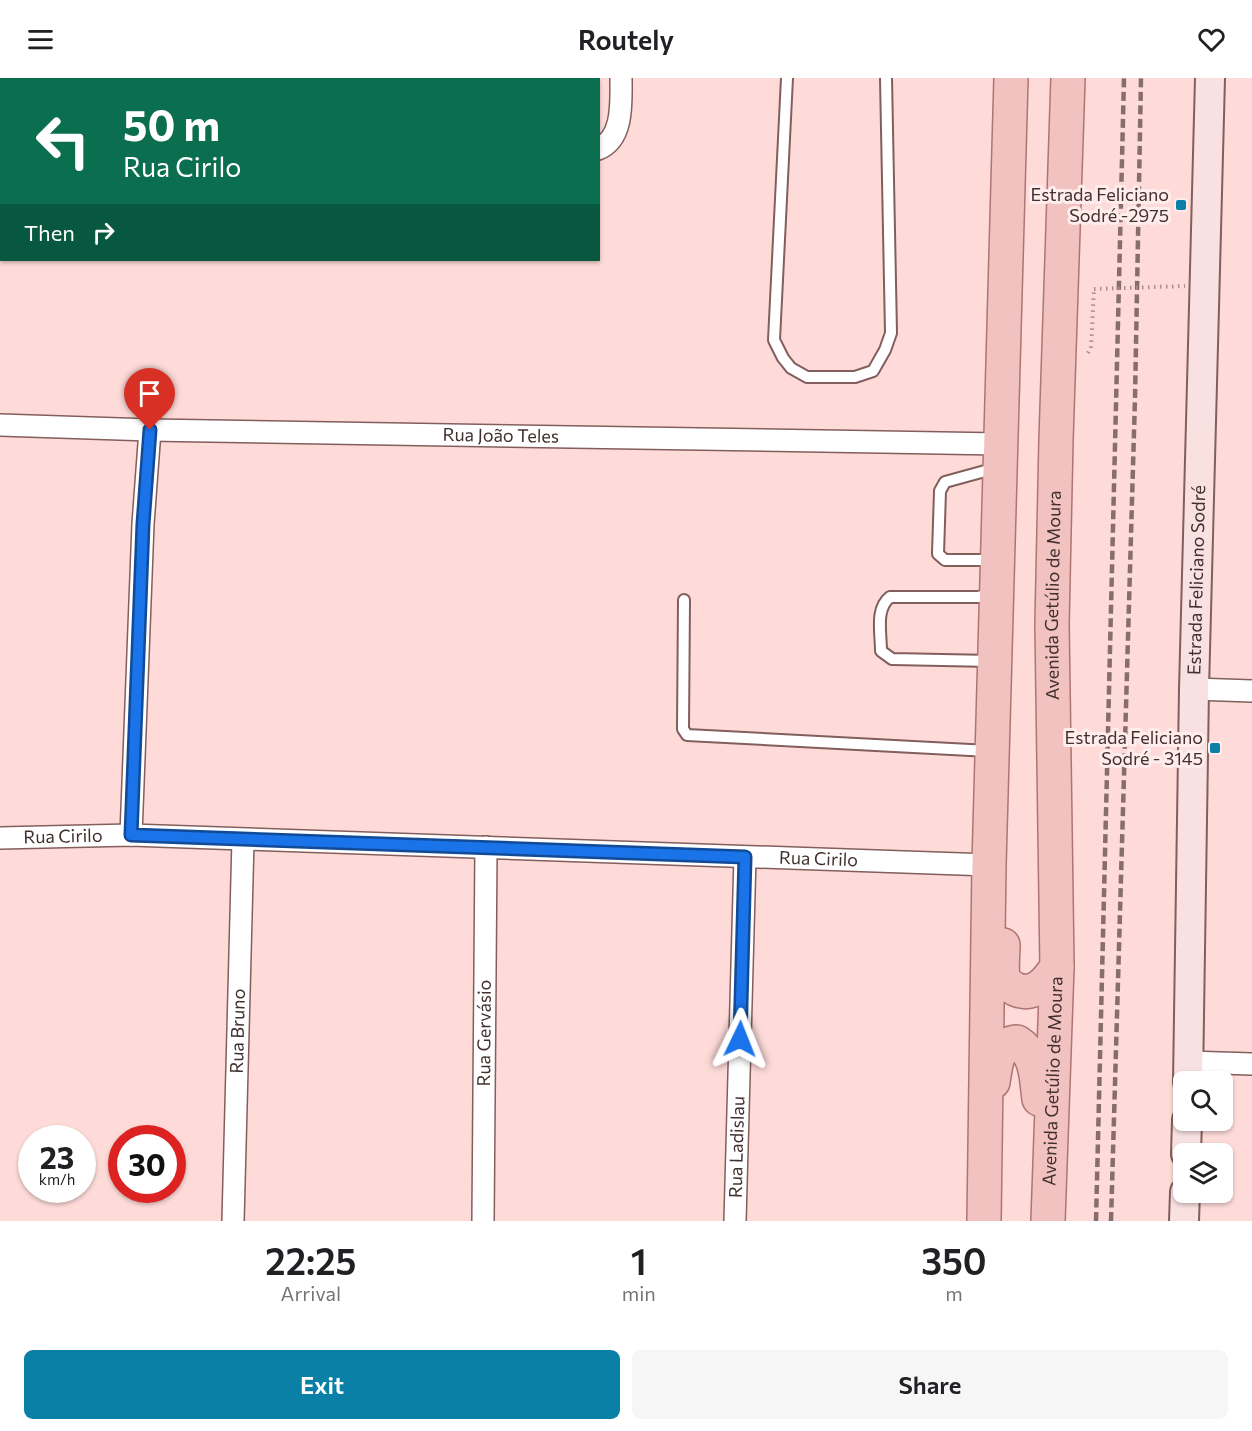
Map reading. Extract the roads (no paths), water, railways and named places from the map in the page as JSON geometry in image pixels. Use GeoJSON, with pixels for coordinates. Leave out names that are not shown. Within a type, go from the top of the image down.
{"type":"FeatureCollection","features":[{"type":"Feature","properties":{"kind":"main road"},"geometry":{"type":"LineString","coordinates":[[984,1221],[989,865],[1011,78]]}},
{"type":"Feature","properties":{"kind":"main road","name":"Avenida Getúlio de Moura"},"geometry":{"type":"LineString","coordinates":[[1048,1219],[1057,967],[1052,624],[1068,78]]}},
{"type":"Feature","properties":{"kind":"main road","name":"Estrada Feliciano Sodré"},"geometry":{"type":"LineString","coordinates":[[1188,1071],[1194,688],[1210,78]]}},
{"type":"Feature","properties":{"kind":"main road"},"geometry":{"type":"LineString","coordinates":[[989,865],[1002,881],[1004,979],[1010,986],[1029,993],[1046,982],[1057,967]]}},
{"type":"Feature","properties":{"kind":"main road"},"geometry":{"type":"LineString","coordinates":[[985,1131],[997,1057],[1004,1046],[1017,1041],[1032,1057],[1035,1072],[1043,1132],[1048,1219]]}},
{"type":"Feature","properties":{"kind":"main road"},"geometry":{"type":"LineString","coordinates":[[1184,1221],[1185,1203]]}},
{"type":"Feature","properties":{"kind":"street"},"geometry":{"type":"LineString","coordinates":[[600,148],[606,146],[615,134],[621,111],[621,78]]}},
{"type":"Feature","properties":{"kind":"street","name":"Rua João Teles"},"geometry":{"type":"LineString","coordinates":[[0,424],[1000,455]]}},
{"type":"Feature","properties":{"kind":"street"},"geometry":{"type":"LineString","coordinates":[[131,835],[143,524],[150,430]]}},
{"type":"Feature","properties":{"kind":"street"},"geometry":{"type":"LineString","coordinates":[[1194,688],[1252,691]]}},
{"type":"Feature","properties":{"kind":"street","name":"Rua Cirilo"},"geometry":{"type":"LineString","coordinates":[[0,838],[131,835],[989,865]]}},
{"type":"Feature","properties":{"kind":"street","name":"Rua Bruno"},"geometry":{"type":"LineString","coordinates":[[233,1221],[243,840]]}},
{"type":"Feature","properties":{"kind":"street","name":"Rua Gervásio"},"geometry":{"type":"LineString","coordinates":[[483,1221],[486,847]]}},
{"type":"Feature","properties":{"kind":"street","name":"Rua Ladislau"},"geometry":{"type":"LineString","coordinates":[[735,1221],[745,857]]}},
{"type":"Feature","properties":{"kind":"street"},"geometry":{"type":"LineString","coordinates":[[1196,1071],[1252,1064]]}},
{"type":"Feature","properties":{"kind":"lane"},"geometry":{"type":"LineString","coordinates":[[787,78],[774,340],[791,368],[807,377],[855,377],[873,371],[885,350],[891,333],[886,78]]}},
{"type":"Feature","properties":{"kind":"lane"},"geometry":{"type":"LineString","coordinates":[[997,560],[945,560],[938,554],[940,491],[945,483],[1000,455]]}},
{"type":"Feature","properties":{"kind":"lane"},"geometry":{"type":"LineString","coordinates":[[994,661],[892,659],[881,651],[880,610],[883,603],[890,597],[978,597],[996,593]]}},
{"type":"Feature","properties":{"kind":"lane"},"geometry":{"type":"LineString","coordinates":[[684,600],[683,729],[687,735],[802,743],[992,751]]}},
{"type":"Feature","properties":{"kind":"railway"},"geometry":{"type":"LineString","coordinates":[[1096,1221],[1124,78]]}},
{"type":"Feature","properties":{"kind":"railway"},"geometry":{"type":"LineString","coordinates":[[1111,1221],[1135,398],[1141,78]]}},
{"type":"Feature","properties":{"kind":"place","name":"Estrada Feliciano Sodré -2975"},"geometry":{"type":"Point","coordinates":[1181,205]}},
{"type":"Feature","properties":{"kind":"place","name":"Estrada Feliciano Sodré - 3145"},"geometry":{"type":"Point","coordinates":[1215,748]}}]}
